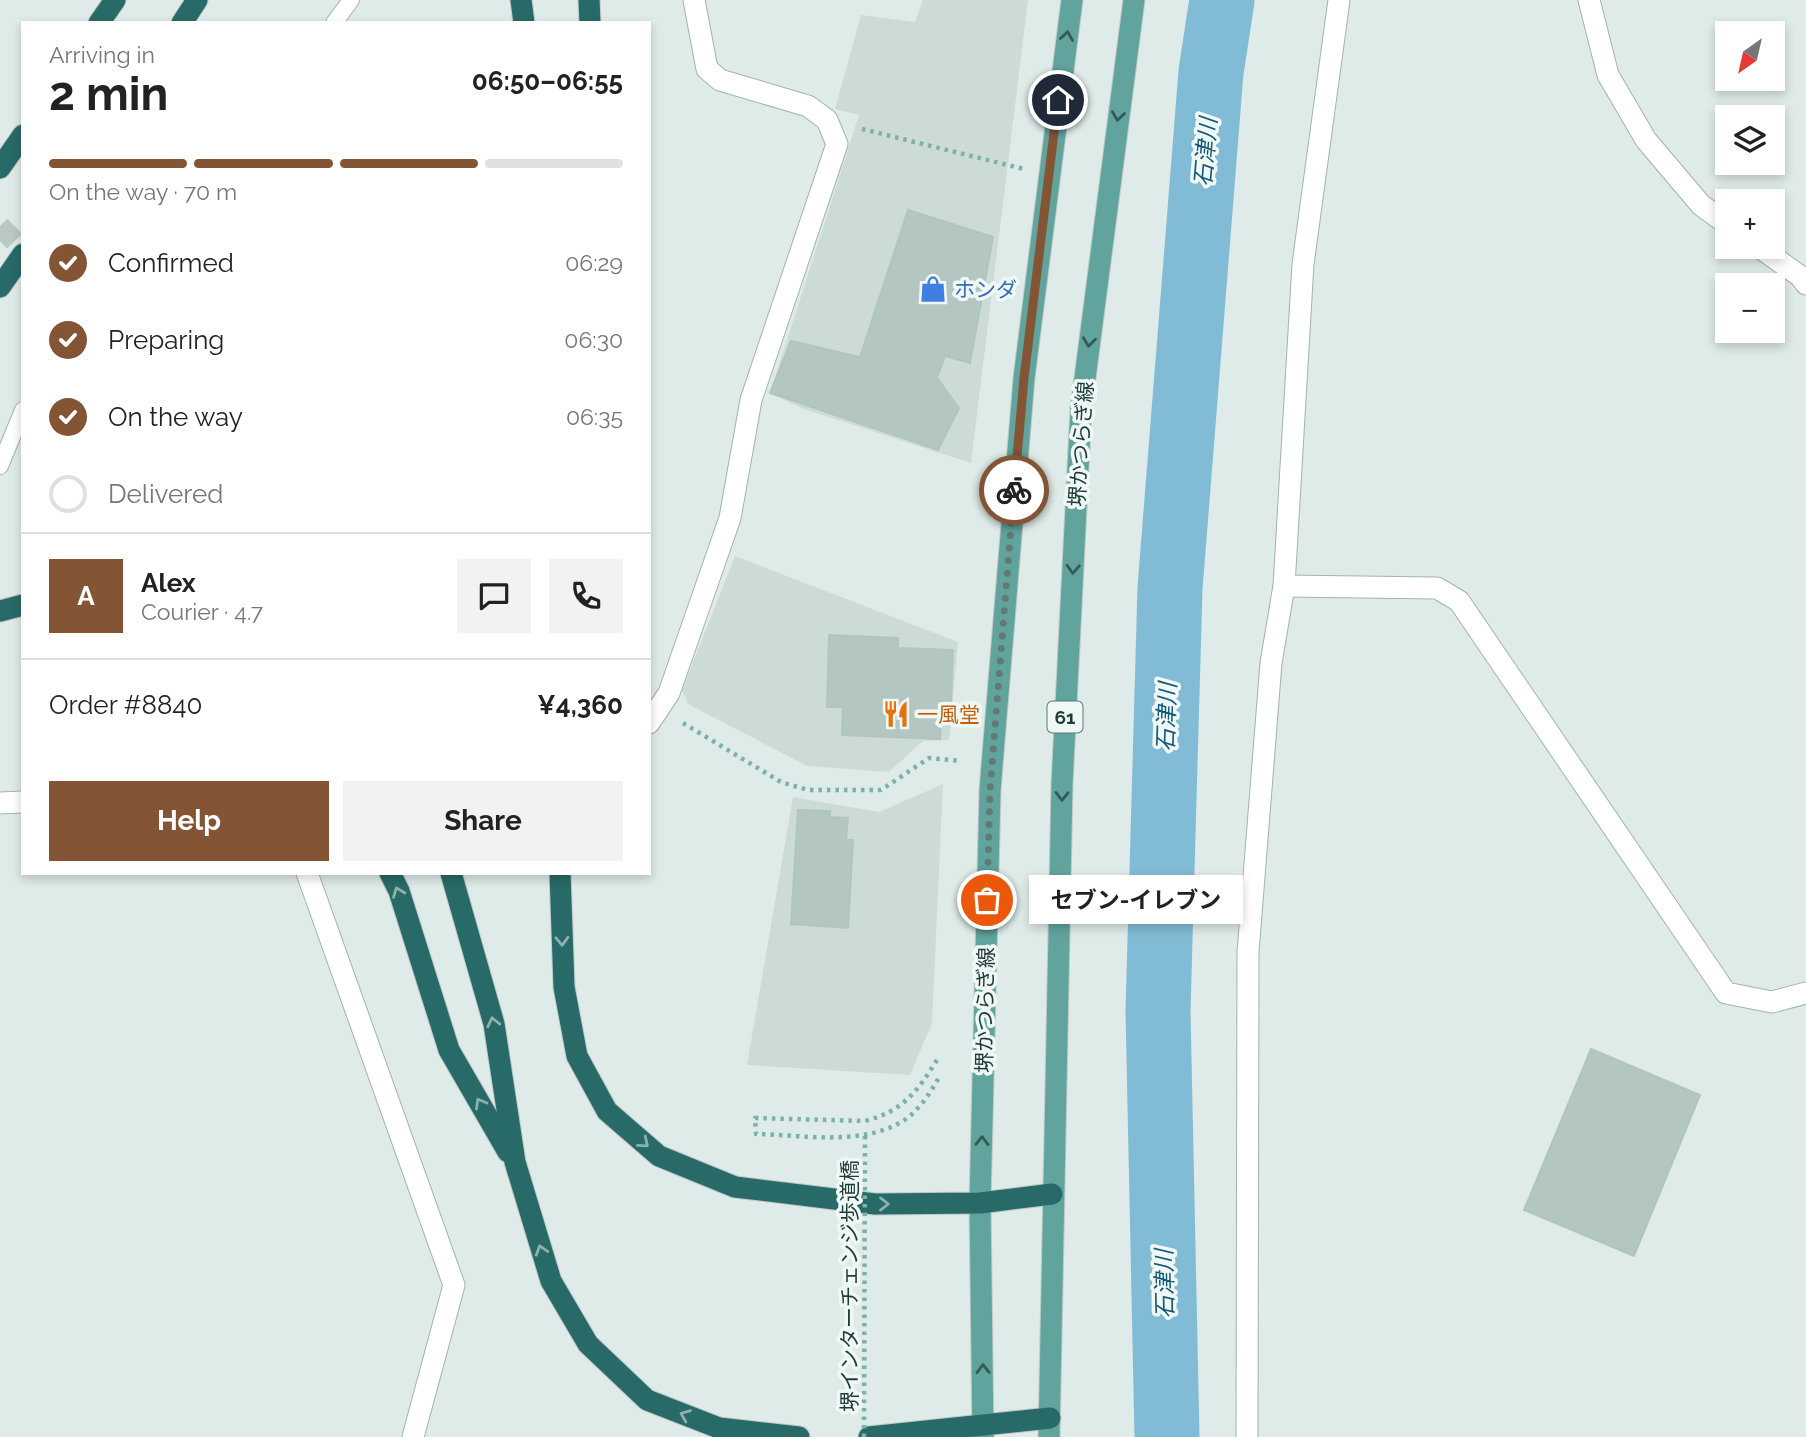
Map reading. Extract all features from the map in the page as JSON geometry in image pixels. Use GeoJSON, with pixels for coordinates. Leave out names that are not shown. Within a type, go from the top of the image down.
{"type":"FeatureCollection","features":[{"type":"Feature","properties":{"kind":"highway"},"geometry":{"type":"LineString","coordinates":[[100,21],[115,0]]}},
{"type":"Feature","properties":{"kind":"highway"},"geometry":{"type":"LineString","coordinates":[[183,21],[197,0]]}},
{"type":"Feature","properties":{"kind":"highway"},"geometry":{"type":"LineString","coordinates":[[521,0],[524,21]]}},
{"type":"Feature","properties":{"kind":"highway"},"geometry":{"type":"LineString","coordinates":[[589,0],[590,21]]}},
{"type":"Feature","properties":{"kind":"highway"},"geometry":{"type":"LineString","coordinates":[[0,168],[21,138]]}},
{"type":"Feature","properties":{"kind":"highway"},"geometry":{"type":"LineString","coordinates":[[0,287],[21,257]]}},
{"type":"Feature","properties":{"kind":"highway"},"geometry":{"type":"LineString","coordinates":[[0,611],[21,606]]}},
{"type":"Feature","properties":{"kind":"highway"},"geometry":{"type":"LineString","coordinates":[[391,875],[399,891],[449,1049],[515,1162]]}},
{"type":"Feature","properties":{"kind":"highway"},"geometry":{"type":"LineString","coordinates":[[452,875],[494,1024],[515,1162],[551,1281],[588,1344],[647,1400],[719,1428],[799,1437]]}},
{"type":"Feature","properties":{"kind":"highway"},"geometry":{"type":"LineString","coordinates":[[560,875],[564,987],[577,1056],[607,1111],[659,1156],[735,1187],[875,1204],[980,1203],[1052,1194]]}},
{"type":"Feature","properties":{"kind":"highway"},"geometry":{"type":"LineString","coordinates":[[867,1437],[1050,1428]]}},
{"type":"Feature","properties":{"kind":"main road","name":"堺かつらぎ線"},"geometry":{"type":"LineString","coordinates":[[983,1430],[980,1203],[990,790],[1024,378],[1072,0]]}},
{"type":"Feature","properties":{"kind":"main road","name":"堺かつらぎ線"},"geometry":{"type":"LineString","coordinates":[[1050,1428],[1052,1194],[1062,785],[1081,409],[1134,0]]}},
{"type":"Feature","properties":{"kind":"street"},"geometry":{"type":"LineString","coordinates":[[654,716],[668,692],[730,518],[751,400],[837,144],[827,120],[808,106],[720,80],[707,69],[694,0]]}},
{"type":"Feature","properties":{"kind":"street"},"geometry":{"type":"LineString","coordinates":[[1247,1437],[1248,952],[1270,663],[1284,586],[1303,264],[1339,0]]}},
{"type":"Feature","properties":{"kind":"street"},"geometry":{"type":"LineString","coordinates":[[1589,0],[1608,75],[1646,140],[1700,205],[1715,216]]}},
{"type":"Feature","properties":{"kind":"street"},"geometry":{"type":"LineString","coordinates":[[1776,259],[1800,276],[1806,284]]}},
{"type":"Feature","properties":{"kind":"street"},"geometry":{"type":"LineString","coordinates":[[1284,586],[1437,588],[1459,601],[1726,993],[1772,1002],[1806,993]]}},
{"type":"Feature","properties":{"kind":"street"},"geometry":{"type":"LineString","coordinates":[[0,803],[21,802]]}},
{"type":"Feature","properties":{"kind":"street"},"geometry":{"type":"LineString","coordinates":[[308,875],[454,1285],[414,1437]]}},
{"type":"Feature","properties":{"kind":"lane"},"geometry":{"type":"LineString","coordinates":[[335,21],[351,0]]}},
{"type":"Feature","properties":{"kind":"lane"},"geometry":{"type":"LineString","coordinates":[[0,466],[21,415]]}},
{"type":"Feature","properties":{"kind":"path"},"geometry":{"type":"LineString","coordinates":[[827,120],[1048,174]]}},
{"type":"Feature","properties":{"kind":"path"},"geometry":{"type":"LineString","coordinates":[[654,716],[780,782],[808,790],[881,790],[929,758],[961,761]]}},
{"type":"Feature","properties":{"kind":"path"},"geometry":{"type":"LineString","coordinates":[[937,1060],[915,1095],[881,1117],[865,1121],[755,1118],[756,1134],[864,1136],[907,1118],[926,1098],[940,1076]]}},
{"type":"Feature","properties":{"kind":"path","name":"堺インターチェンジ歩道橋"},"geometry":{"type":"LineString","coordinates":[[864,1136],[867,1437]]}},
{"type":"Feature","properties":{"kind":"shaded area"},"geometry":{"type":"Polygon","coordinates":[[[923,0],[1028,0],[971,463],[801,408],[770,393],[859,115],[835,109],[861,15],[915,22],[923,0]]]}},
{"type":"Feature","properties":{"kind":"shaded area"},"geometry":{"type":"Polygon","coordinates":[[[735,556],[958,642],[949,740],[923,741],[889,772],[807,766],[688,704],[682,690],[735,556]]]}},
{"type":"Feature","properties":{"kind":"shaded area"},"geometry":{"type":"Polygon","coordinates":[[[943,784],[932,1023],[910,1075],[747,1065],[793,797],[879,812],[943,784]]]}},
{"type":"Feature","properties":{"kind":"building","name":"ホンダ"},"geometry":{"type":"Polygon","coordinates":[[[908,210],[993,237],[970,363],[945,356],[937,378],[959,408],[938,450],[770,393],[791,341],[860,357],[908,210]]]}},
{"type":"Feature","properties":{"kind":"building"},"geometry":{"type":"Polygon","coordinates":[[[829,635],[898,638],[898,648],[953,650],[951,701],[942,700],[940,739],[842,735],[843,707],[827,707],[829,635]]]}},
{"type":"Feature","properties":{"kind":"building"},"geometry":{"type":"Polygon","coordinates":[[[798,810],[830,811],[830,817],[848,818],[846,840],[853,840],[848,928],[791,924],[798,810]]]}},
{"type":"Feature","properties":{"kind":"building"},"geometry":{"type":"Polygon","coordinates":[[[1591,1049],[1700,1095],[1634,1256],[1524,1210],[1591,1049]]]}},
{"type":"Feature","properties":{"kind":"waterway","name":"石津川"},"geometry":{"type":"LineString","coordinates":[[1167,1437],[1158,1011],[1170,588],[1211,72],[1222,0]]}},
{"type":"Feature","properties":{"kind":"tunnel"},"geometry":{"type":"LineString","coordinates":[[0,226],[21,248]]}},
{"type":"Feature","properties":{"kind":"way so far"},"geometry":{"type":"LineString","coordinates":[[987,900],[990,790],[1014,490]]}},
{"type":"Feature","properties":{"kind":"place","name":"ホンダ"},"geometry":{"type":"Point","coordinates":[933,289]}},
{"type":"Feature","properties":{"kind":"place","name":"一風堂"},"geometry":{"type":"Point","coordinates":[896,714]}},
{"type":"Feature","properties":{"kind":"place","name":"セブン-イレブン"},"geometry":{"type":"Point","coordinates":[987,900]}},
{"type":"Feature","properties":{"kind":"route"},"geometry":{"type":"LineString","coordinates":[[1014,490],[1024,378],[1058,100]]}}]}
